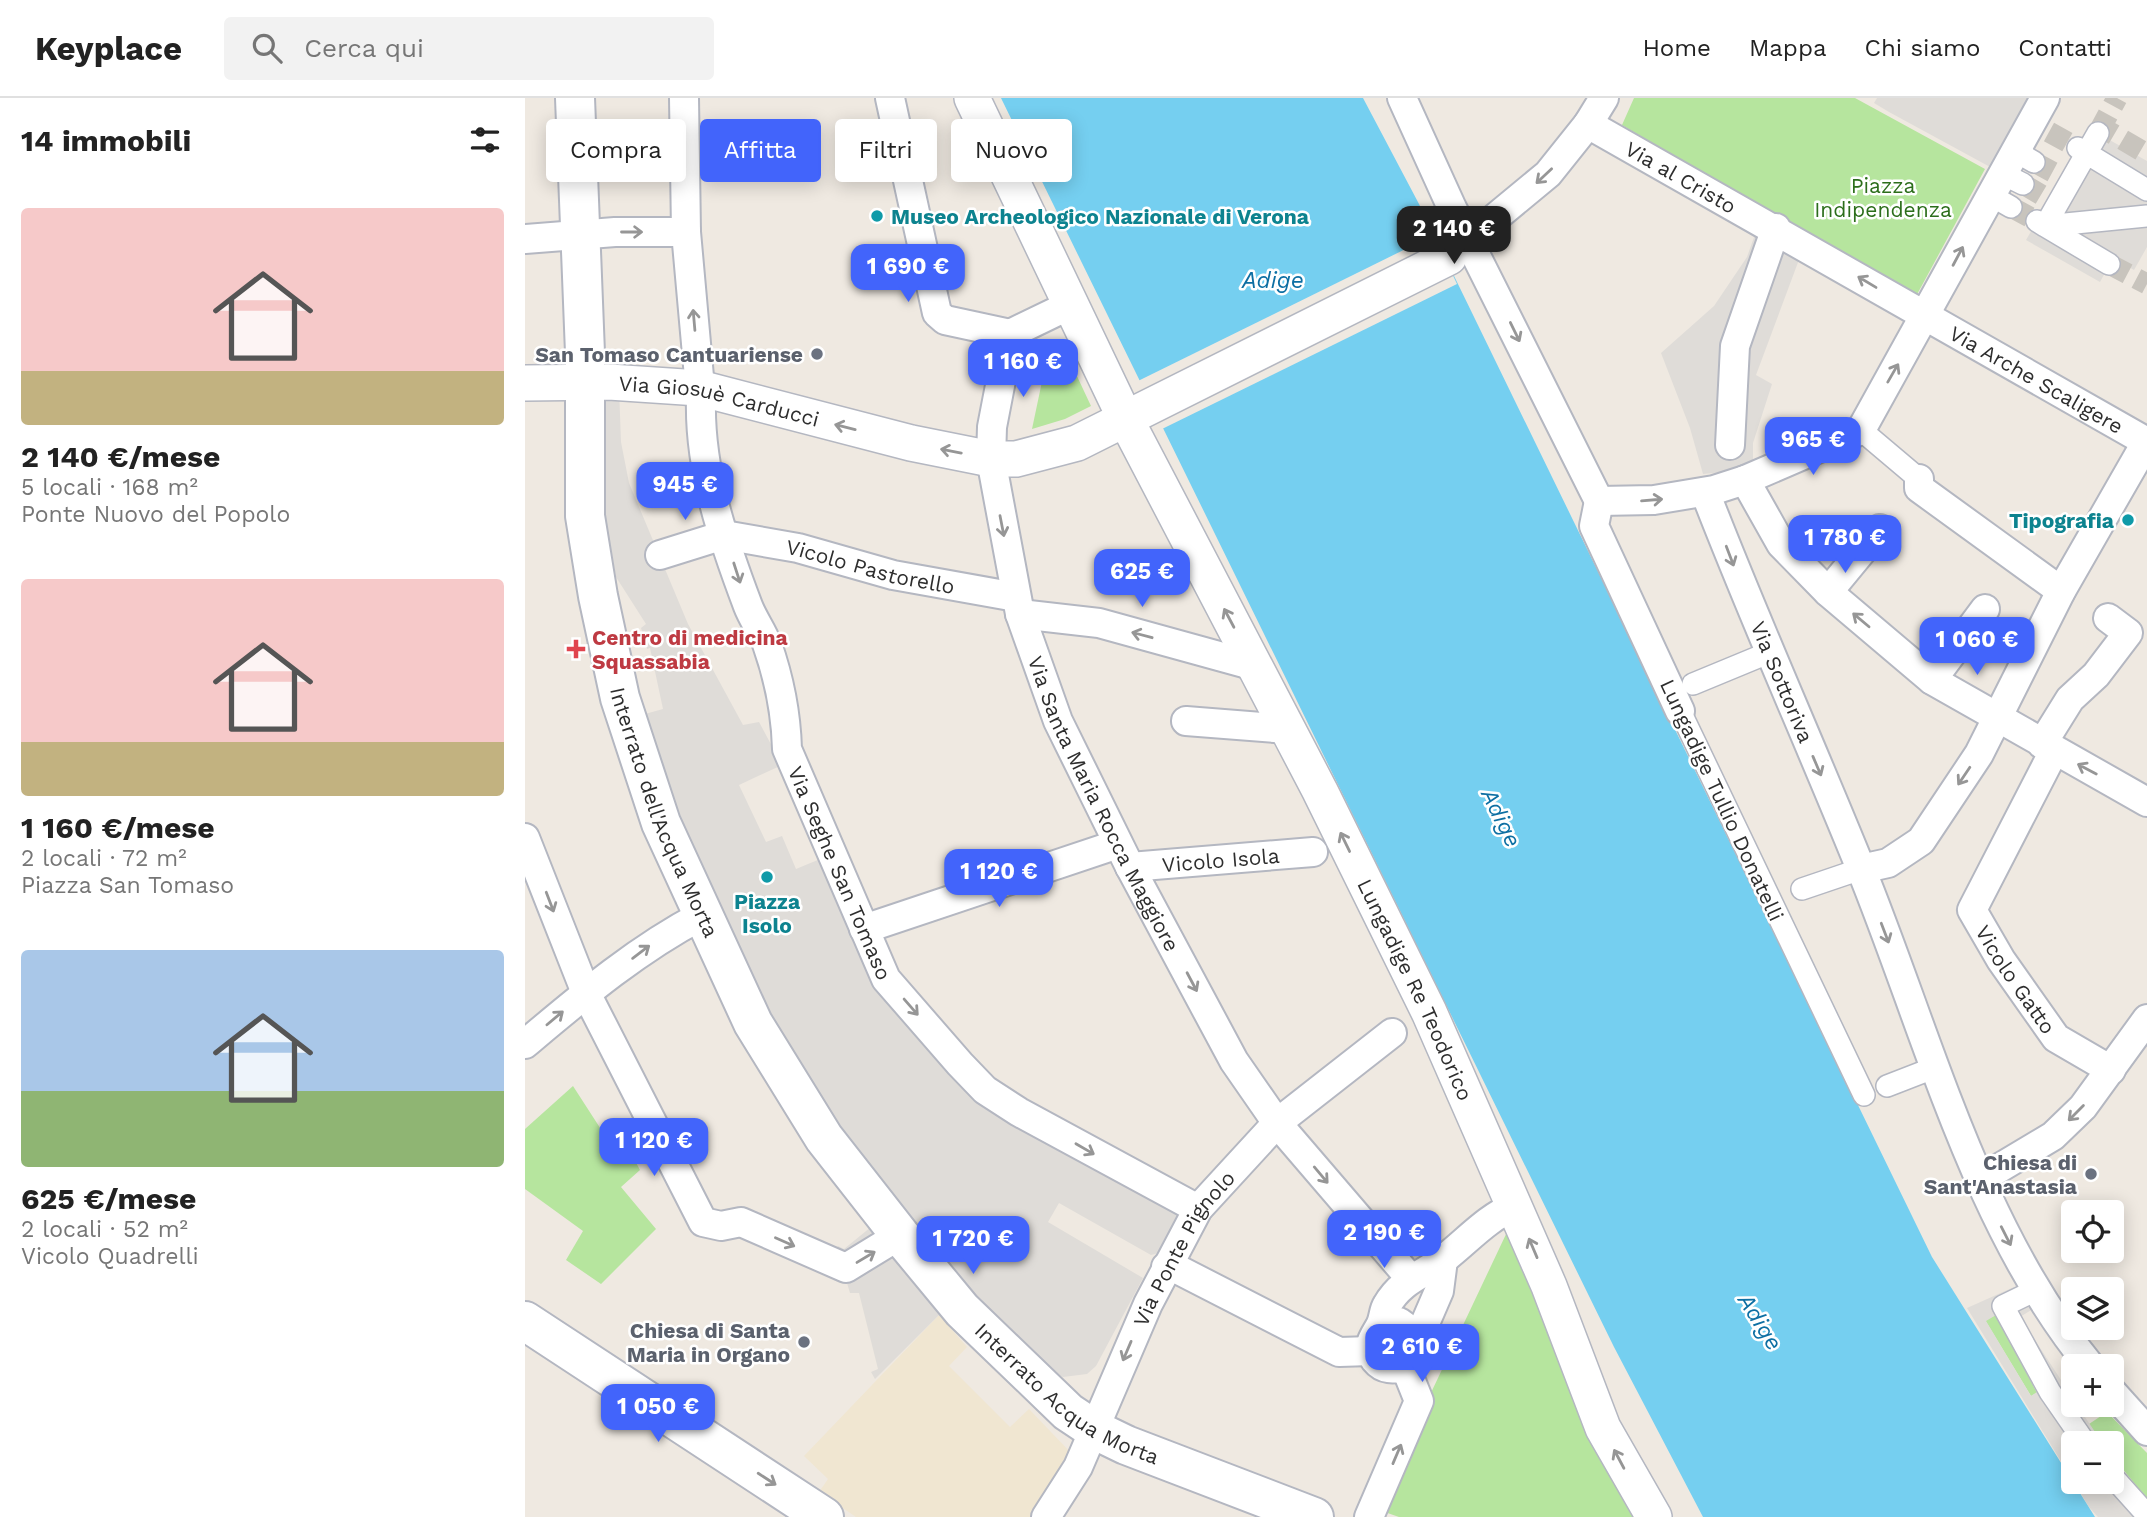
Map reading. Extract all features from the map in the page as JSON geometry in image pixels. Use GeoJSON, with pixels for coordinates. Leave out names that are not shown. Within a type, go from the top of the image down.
{"type":"FeatureCollection","features":[{"type":"Feature","properties":{"kind":"main road"},"geometry":{"type":"LineString","coordinates":[[575,98],[585,383]]}},
{"type":"Feature","properties":{"kind":"main road","name":"Interrato dell'Acqua Morta"},"geometry":{"type":"LineString","coordinates":[[585,383],[585,516],[620,698],[646,783],[701,916],[753,1023],[799,1102],[872,1199]]}},
{"type":"Feature","properties":{"kind":"main road","name":"Interrato Acqua Morta"},"geometry":{"type":"LineString","coordinates":[[872,1199],[963,1310],[1038,1385],[1095,1430],[1314,1517]]}},
{"type":"Feature","properties":{"kind":"main road"},"geometry":{"type":"LineString","coordinates":[[525,1321],[824,1517]]}},
{"type":"Feature","properties":{"kind":"street","name":"Via Seghe San Tomaso"},"geometry":{"type":"LineString","coordinates":[[684,98],[686,232],[700,425],[711,498],[749,608],[767,643],[786,715],[787,749],[886,979],[985,1090],[1086,1150],[1198,1209]]}},
{"type":"Feature","properties":{"kind":"street"},"geometry":{"type":"LineString","coordinates":[[890,98],[937,313],[945,320],[1010,334],[1072,304]]}},
{"type":"Feature","properties":{"kind":"street"},"geometry":{"type":"LineString","coordinates":[[972,98],[1072,304],[1148,406]]}},
{"type":"Feature","properties":{"kind":"street"},"geometry":{"type":"LineString","coordinates":[[1402,98],[1458,248],[1599,501],[1654,500],[1706,492],[1745,480],[1861,430],[1926,317],[2013,179],[2040,127],[2045,98]]}},
{"type":"Feature","properties":{"kind":"street"},"geometry":{"type":"LineString","coordinates":[[1077,443],[1458,248],[1548,174],[1588,124],[1604,98]]}},
{"type":"Feature","properties":{"kind":"street","name":"Via al Cristo"},"geometry":{"type":"LineString","coordinates":[[1588,124],[1776,228],[1926,317]]}},
{"type":"Feature","properties":{"kind":"street"},"geometry":{"type":"LineString","coordinates":[[2041,223],[2082,150],[2098,133]]}},
{"type":"Feature","properties":{"kind":"street"},"geometry":{"type":"LineString","coordinates":[[2082,150],[2147,190]]}},
{"type":"Feature","properties":{"kind":"street"},"geometry":{"type":"LineString","coordinates":[[2041,223],[2147,216]]}},
{"type":"Feature","properties":{"kind":"street"},"geometry":{"type":"LineString","coordinates":[[2041,223],[2109,264]]}},
{"type":"Feature","properties":{"kind":"street"},"geometry":{"type":"LineString","coordinates":[[1730,445],[1735,346],[1776,228]]}},
{"type":"Feature","properties":{"kind":"street"},"geometry":{"type":"LineString","coordinates":[[525,239],[686,232]]}},
{"type":"Feature","properties":{"kind":"street","name":"Via Arche Scaligere"},"geometry":{"type":"LineString","coordinates":[[1926,317],[2147,441]]}},
{"type":"Feature","properties":{"kind":"street","name":"Via Santa Maria Rocca Maggiore"},"geometry":{"type":"LineString","coordinates":[[1010,334],[992,427],[991,459],[1018,606],[1058,721],[1124,855],[1234,1061],[1277,1123],[1409,1278]]}},
{"type":"Feature","properties":{"kind":"street","name":"Via Giosuè Carducci"},"geometry":{"type":"LineString","coordinates":[[525,383],[699,388],[911,443],[991,459],[1016,459],[1077,443]]}},
{"type":"Feature","properties":{"kind":"street","name":"Lungadige Re Teodorico"},"geometry":{"type":"LineString","coordinates":[[1153,473],[1148,406],[1156,408],[1146,425],[1145,441],[1153,473],[1288,729],[1429,1012],[1515,1206],[1603,1428],[1654,1517]]}},
{"type":"Feature","properties":{"kind":"street"},"geometry":{"type":"LineString","coordinates":[[1861,430],[1919,479],[1919,488],[2061,591]]}},
{"type":"Feature","properties":{"kind":"street"},"geometry":{"type":"LineString","coordinates":[[1802,889],[1888,863],[1921,841],[1979,754],[2061,591],[2147,441]]}},
{"type":"Feature","properties":{"kind":"street"},"geometry":{"type":"LineString","coordinates":[[1077,443],[1111,443],[1129,452],[1153,473]]}},
{"type":"Feature","properties":{"kind":"street"},"geometry":{"type":"LineString","coordinates":[[1745,480],[1781,544],[1828,592],[1932,680],[2147,802]]}},
{"type":"Feature","properties":{"kind":"street","name":"Via Sottoriva"},"geometry":{"type":"LineString","coordinates":[[1706,492],[1769,653],[1861,869],[1936,1067],[2004,1233],[2036,1290],[2082,1354]]}},
{"type":"Feature","properties":{"kind":"street","name":"Lungadige Tullio Donatelli"},"geometry":{"type":"LineString","coordinates":[[1599,501],[1594,526],[1864,1095]]}},
{"type":"Feature","properties":{"kind":"street"},"geometry":{"type":"LineString","coordinates":[[1828,592],[1880,529]]}},
{"type":"Feature","properties":{"kind":"street"},"geometry":{"type":"LineString","coordinates":[[660,555],[724,535]]}},
{"type":"Feature","properties":{"kind":"street","name":"Vicolo Pastorello"},"geometry":{"type":"LineString","coordinates":[[724,535],[799,548],[893,575],[1099,623],[1255,666]]}},
{"type":"Feature","properties":{"kind":"street"},"geometry":{"type":"LineString","coordinates":[[1932,680],[1985,609]]}},
{"type":"Feature","properties":{"kind":"street"},"geometry":{"type":"LineString","coordinates":[[2048,748],[2070,699],[2096,675],[2128,633],[2108,618]]}},
{"type":"Feature","properties":{"kind":"street"},"geometry":{"type":"LineString","coordinates":[[1693,684],[1769,653]]}},
{"type":"Feature","properties":{"kind":"street"},"geometry":{"type":"LineString","coordinates":[[1186,721],[1288,729]]}},
{"type":"Feature","properties":{"kind":"street","name":"Vicolo Gatto"},"geometry":{"type":"LineString","coordinates":[[2048,748],[1972,910],[2001,960],[2056,1038],[2112,1070]]}},
{"type":"Feature","properties":{"kind":"street"},"geometry":{"type":"LineString","coordinates":[[525,838],[586,993],[703,1222],[721,1226],[741,1222],[846,1268],[900,1235]]}},
{"type":"Feature","properties":{"kind":"street","name":"Vicolo Isola"},"geometry":{"type":"LineString","coordinates":[[864,929],[1124,855],[1313,852]]}},
{"type":"Feature","properties":{"kind":"street"},"geometry":{"type":"LineString","coordinates":[[525,1044],[586,993],[661,937],[701,916]]}},
{"type":"Feature","properties":{"kind":"street"},"geometry":{"type":"LineString","coordinates":[[1981,1179],[2053,1136],[2083,1107],[2147,1019]]}},
{"type":"Feature","properties":{"kind":"street","name":"Via Ponte Pignolo"},"geometry":{"type":"LineString","coordinates":[[1047,1517],[1077,1467],[1166,1267],[1198,1209],[1277,1123],[1392,1034]]}},
{"type":"Feature","properties":{"kind":"street"},"geometry":{"type":"LineString","coordinates":[[1887,1086],[1936,1067]]}},
{"type":"Feature","properties":{"kind":"street"},"geometry":{"type":"LineString","coordinates":[[1443,1260],[1439,1291],[1411,1354],[1388,1368],[1380,1365],[1375,1338],[1386,1306],[1409,1278],[1443,1260],[1493,1216],[1515,1206]]}},
{"type":"Feature","properties":{"kind":"street"},"geometry":{"type":"LineString","coordinates":[[1166,1267],[1175,1268],[1339,1352],[1375,1338],[1399,1322],[1414,1333],[1411,1354],[1419,1401],[1370,1517]]}},
{"type":"Feature","properties":{"kind":"street"},"geometry":{"type":"LineString","coordinates":[[2036,1290],[2003,1306],[2050,1392],[2077,1431]]}},
{"type":"Feature","properties":{"kind":"street"},"geometry":{"type":"LineString","coordinates":[[2124,1405],[2147,1431]]}},
{"type":"Feature","properties":{"kind":"street"},"geometry":{"type":"LineString","coordinates":[[2124,1489],[2147,1515]]}},
{"type":"Feature","properties":{"kind":"shaded area"},"geometry":{"type":"Polygon","coordinates":[[[1877,98],[2045,98],[2003,174],[1874,103],[1877,98]]]}},
{"type":"Feature","properties":{"kind":"shaded area"},"geometry":{"type":"Polygon","coordinates":[[[2090,129],[2147,161],[2147,247],[2134,270],[2113,258],[2100,282],[2026,240],[2090,129]]]}},
{"type":"Feature","properties":{"kind":"shaded area"},"geometry":{"type":"Polygon","coordinates":[[[1758,226],[1800,257],[1756,375],[1772,384],[1753,443],[1753,469],[1703,474],[1690,428],[1661,353],[1714,306],[1747,257],[1758,226]]]}},
{"type":"Feature","properties":{"kind":"shaded area","name":"Piazza Isolo"},"geometry":{"type":"Polygon","coordinates":[[[619,388],[621,442],[629,483],[688,624],[743,725],[759,722],[782,765],[739,785],[766,842],[782,836],[796,869],[825,857],[883,989],[980,1098],[1181,1213],[1159,1253],[1151,1255],[1059,1203],[1048,1222],[1143,1278],[1096,1366],[1087,1374],[1063,1377],[1051,1371],[962,1283],[850,1145],[768,1013],[683,838],[645,714],[663,709],[650,648],[647,649],[641,628],[646,624],[616,577],[606,521],[604,398],[619,388]]]}},
{"type":"Feature","properties":{"kind":"shaded area"},"geometry":{"type":"Polygon","coordinates":[[[871,1227],[939,1315],[875,1379],[871,1372],[878,1369],[859,1293],[850,1293],[847,1283],[822,1274],[838,1246],[844,1249],[871,1227]]]}},
{"type":"Feature","properties":{"kind":"shaded area"},"geometry":{"type":"Polygon","coordinates":[[[2023,1283],[2039,1305],[2020,1317],[2061,1380],[2061,1417],[2085,1417],[2094,1431],[2061,1431],[2061,1461],[1967,1308],[2023,1283]],[[1996,1315],[1986,1321],[2031,1396],[2037,1392],[1996,1315]]]}},
{"type":"Feature","properties":{"kind":"shaded area"},"geometry":{"type":"Polygon","coordinates":[[[939,1315],[967,1347],[949,1366],[1010,1427],[1029,1409],[1073,1455],[1039,1517],[856,1517],[819,1492],[828,1479],[804,1456],[939,1315]]]}},
{"type":"Feature","properties":{"kind":"shaded area"},"geometry":{"type":"Polygon","coordinates":[[[2124,1471],[2147,1499],[2147,1517],[2098,1517],[2081,1494],[2124,1494],[2124,1471]]]}},
{"type":"Feature","properties":{"kind":"green space","name":"Piazza Indipendenza"},"geometry":{"type":"Polygon","coordinates":[[[1634,98],[1855,98],[1985,169],[1914,300],[1622,125],[1634,98]]]}},
{"type":"Feature","properties":{"kind":"green space"},"geometry":{"type":"Polygon","coordinates":[[[1048,353],[1068,357],[1091,406],[1065,419],[1032,429],[1048,353]]]}},
{"type":"Feature","properties":{"kind":"green space"},"geometry":{"type":"Polygon","coordinates":[[[573,1086],[604,1134],[618,1129],[640,1170],[621,1187],[656,1229],[601,1284],[566,1260],[583,1231],[525,1189],[525,1129],[573,1086]]]}},
{"type":"Feature","properties":{"kind":"green space"},"geometry":{"type":"Polygon","coordinates":[[[1508,1230],[1645,1517],[1399,1517],[1376,1509],[1508,1230]]]}},
{"type":"Feature","properties":{"kind":"green space"},"geometry":{"type":"Polygon","coordinates":[[[1996,1315],[2037,1393],[2031,1396],[1985,1320],[1996,1315]]]}},
{"type":"Feature","properties":{"kind":"green space"},"geometry":{"type":"Polygon","coordinates":[[[2100,1417],[2112,1417],[2147,1453],[2147,1499],[2124,1471],[2124,1431],[2094,1431],[2089,1424],[2100,1417]]]}},
{"type":"Feature","properties":{"kind":"water","name":"Adige"},"geometry":{"type":"Polygon","coordinates":[[[1001,98],[1363,98],[1419,204],[1932,1257],[2061,1463],[2061,1494],[2081,1494],[2095,1517],[1703,1517],[1614,1347],[1042,182],[1072,182],[1072,119],[1011,119],[1001,98]]]}},
{"type":"Feature","properties":{"kind":"pier"},"geometry":{"type":"Polygon","coordinates":[[[1434,235],[1457,284],[1162,429],[1138,381],[1434,235]]]}},
{"type":"Feature","properties":{"kind":"tunnel"},"geometry":{"type":"LineString","coordinates":[[2098,133],[2117,98]]}},
{"type":"Feature","properties":{"kind":"tunnel"},"geometry":{"type":"LineString","coordinates":[[2096,124],[2147,154]]}},
{"type":"Feature","properties":{"kind":"tunnel"},"geometry":{"type":"LineString","coordinates":[[2049,132],[2078,148]]}},
{"type":"Feature","properties":{"kind":"tunnel"},"geometry":{"type":"LineString","coordinates":[[2034,162],[2062,177]]}},
{"type":"Feature","properties":{"kind":"tunnel"},"geometry":{"type":"LineString","coordinates":[[2023,184],[2050,200]]}},
{"type":"Feature","properties":{"kind":"tunnel"},"geometry":{"type":"LineString","coordinates":[[2011,207],[2037,221]]}},
{"type":"Feature","properties":{"kind":"tunnel"},"geometry":{"type":"LineString","coordinates":[[2109,264],[2147,284]]}},
{"type":"Feature","properties":{"kind":"place","name":"Museo Archeologico Nazionale di Verona"},"geometry":{"type":"Point","coordinates":[877,216]}},
{"type":"Feature","properties":{"kind":"place","name":"San Tomaso Cantuariense"},"geometry":{"type":"Point","coordinates":[817,354]}},
{"type":"Feature","properties":{"kind":"place","name":"Tipografia"},"geometry":{"type":"Point","coordinates":[2128,520]}},
{"type":"Feature","properties":{"kind":"place","name":"Centro di medicina Squassabia"},"geometry":{"type":"Point","coordinates":[576,649]}},
{"type":"Feature","properties":{"kind":"place","name":"Piazza Isolo"},"geometry":{"type":"Point","coordinates":[767,877]}},
{"type":"Feature","properties":{"kind":"place","name":"Chiesa di Sant'Anastasia"},"geometry":{"type":"Point","coordinates":[2091,1174]}},
{"type":"Feature","properties":{"kind":"place","name":"Chiesa di Santa Maria in Organo"},"geometry":{"type":"Point","coordinates":[804,1342]}}]}
